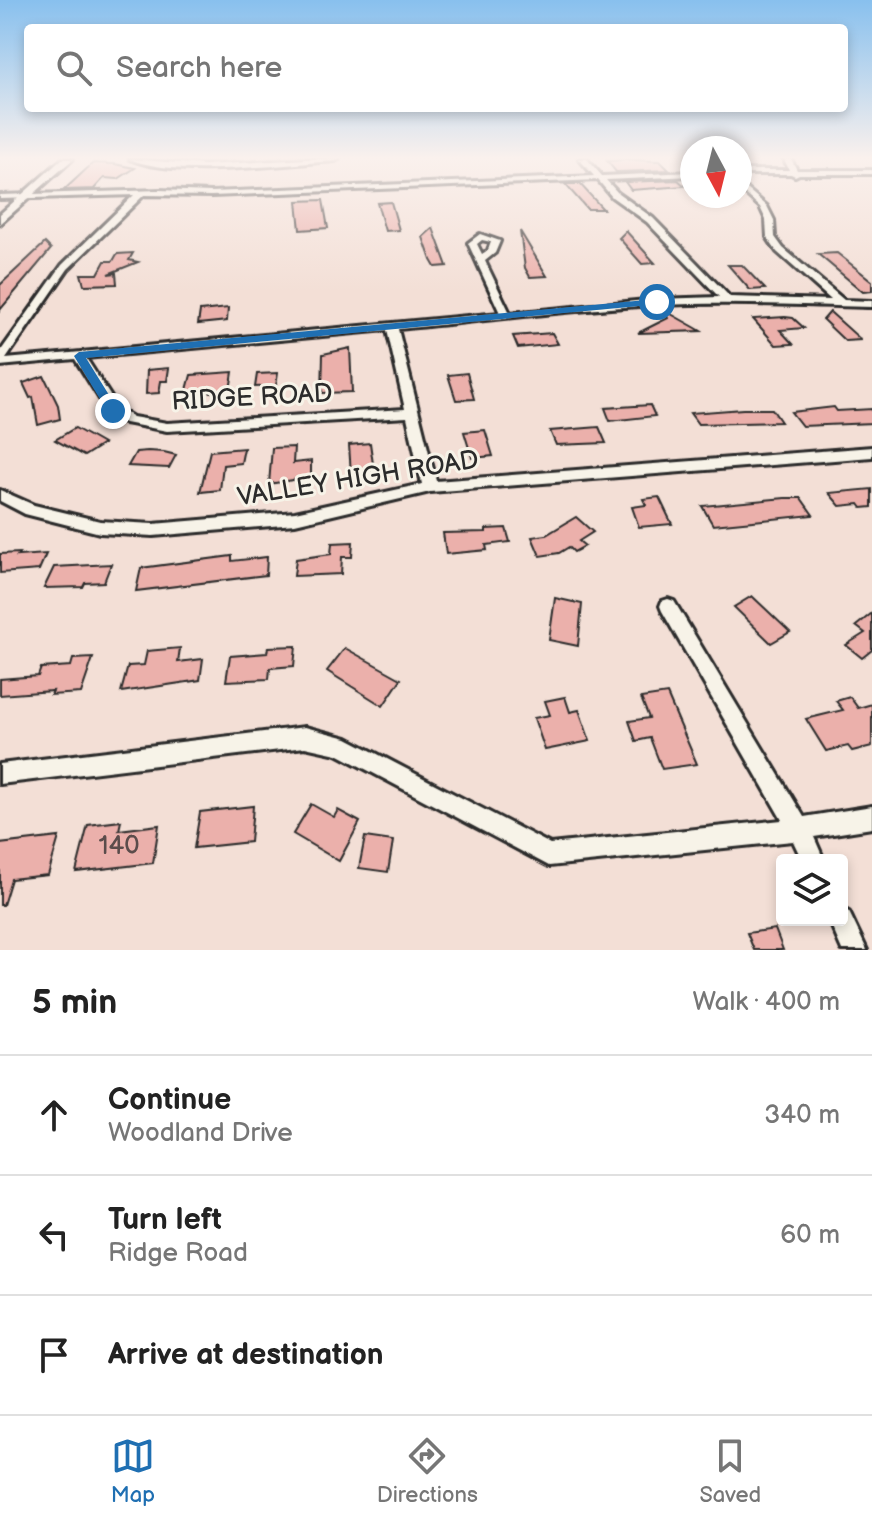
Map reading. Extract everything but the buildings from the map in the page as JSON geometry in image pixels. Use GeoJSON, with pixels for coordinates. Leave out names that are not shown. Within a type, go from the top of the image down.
{"type":"FeatureCollection","features":[{"type":"Feature","properties":{"kind":"main road"},"geometry":{"type":"LineString","coordinates":[[0,220],[19,203]]}},
{"type":"Feature","properties":{"kind":"street"},"geometry":{"type":"LineString","coordinates":[[0,362],[65,267],[130,203]]}},
{"type":"Feature","properties":{"kind":"street"},"geometry":{"type":"LineString","coordinates":[[626,203],[650,220],[727,300]]}},
{"type":"Feature","properties":{"kind":"street"},"geometry":{"type":"LineString","coordinates":[[760,203],[770,220],[771,237],[780,250],[843,305]]}},
{"type":"Feature","properties":{"kind":"street"},"geometry":{"type":"LineString","coordinates":[[480,260],[506,316]]}},
{"type":"Feature","properties":{"kind":"street"},"geometry":{"type":"LineString","coordinates":[[0,362],[657,302],[727,300],[872,304]]}},
{"type":"Feature","properties":{"kind":"street"},"geometry":{"type":"LineString","coordinates":[[392,327],[430,487]]}},
{"type":"Feature","properties":{"kind":"street","name":"RIDGE ROAD"},"geometry":{"type":"LineString","coordinates":[[79,356],[113,411],[130,420],[167,427],[413,413]]}},
{"type":"Feature","properties":{"kind":"street","name":"VALLEY HIGH ROAD"},"geometry":{"type":"LineString","coordinates":[[0,495],[30,510],[100,527],[153,530],[295,518],[430,487],[872,452]]}},
{"type":"Feature","properties":{"kind":"street"},"geometry":{"type":"LineString","coordinates":[[668,606],[799,829],[810,854]]}},
{"type":"Feature","properties":{"kind":"street"},"geometry":{"type":"LineString","coordinates":[[0,774],[305,737],[340,745],[549,855],[799,829],[872,817]]}},
{"type":"Feature","properties":{"kind":"street"},"geometry":{"type":"LineString","coordinates":[[844,926],[855,950]]}},
{"type":"Feature","properties":{"kind":"route"},"geometry":{"type":"LineString","coordinates":[[113,411],[79,356],[657,302]]}}]}
